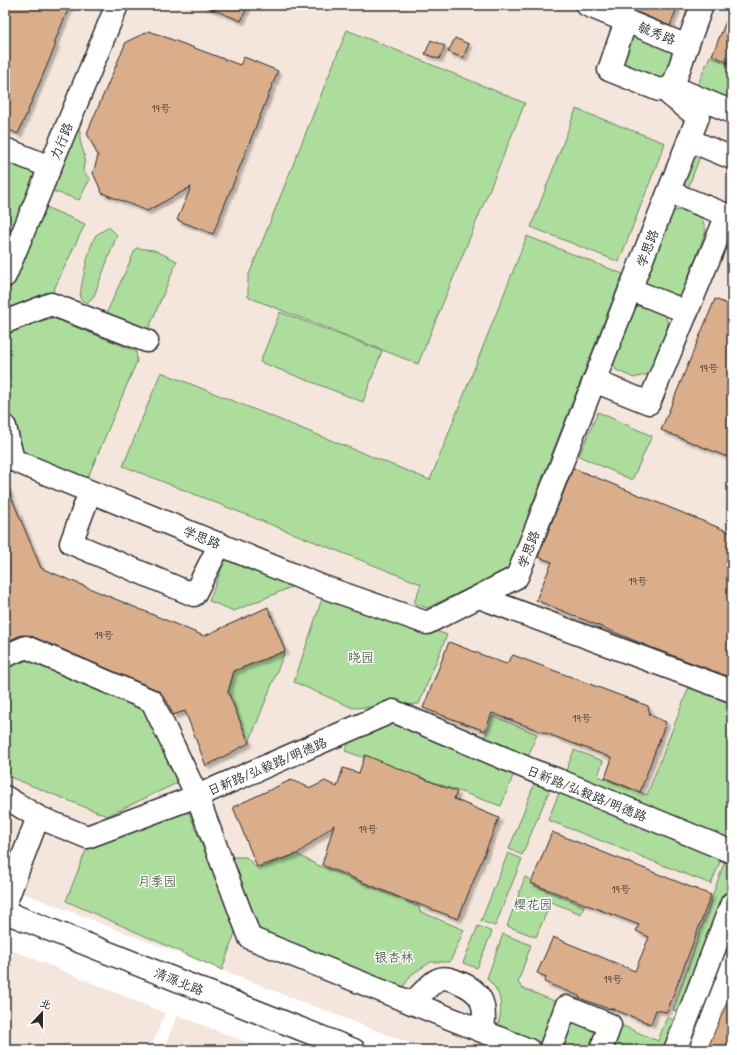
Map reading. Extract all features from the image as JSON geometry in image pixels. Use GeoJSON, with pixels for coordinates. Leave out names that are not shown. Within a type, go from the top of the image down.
{"type":"FeatureCollection","features":[{"type":"Feature","properties":{"kind":"street","name":"力行路"},"geometry":{"type":"LineString","coordinates":[[5,276],[117,5]]}},
{"type":"Feature","properties":{"kind":"street","name":"毓秀路"},"geometry":{"type":"LineString","coordinates":[[587,5],[687,46],[702,5]]}},
{"type":"Feature","properties":{"kind":"street"},"geometry":{"type":"LineString","coordinates":[[626,21],[609,70],[660,90],[673,88],[732,112]]}},
{"type":"Feature","properties":{"kind":"street"},"geometry":{"type":"LineString","coordinates":[[673,88],[687,46]]}},
{"type":"Feature","properties":{"kind":"street","name":"学思路"},"geometry":{"type":"LineString","coordinates":[[9,461],[90,492],[322,586],[427,622],[517,577],[698,117],[670,95],[673,88]]}},
{"type":"Feature","properties":{"kind":"street"},"geometry":{"type":"LineString","coordinates":[[689,140],[732,158]]}},
{"type":"Feature","properties":{"kind":"street"},"geometry":{"type":"LineString","coordinates":[[5,149],[50,167]]}},
{"type":"Feature","properties":{"kind":"street"},"geometry":{"type":"LineString","coordinates":[[594,381],[649,404],[729,216],[668,192]]}},
{"type":"Feature","properties":{"kind":"street"},"geometry":{"type":"LineString","coordinates":[[630,289],[687,312]]}},
{"type":"Feature","properties":{"kind":"street"},"geometry":{"type":"LineString","coordinates":[[5,322],[51,304],[147,341]]}},
{"type":"Feature","properties":{"kind":"street"},"geometry":{"type":"LineString","coordinates":[[5,427],[9,461]]}},
{"type":"Feature","properties":{"kind":"street"},"geometry":{"type":"LineString","coordinates":[[90,492],[71,543],[194,595],[220,544]]}},
{"type":"Feature","properties":{"kind":"street"},"geometry":{"type":"LineString","coordinates":[[478,597],[732,691]]}},
{"type":"Feature","properties":{"kind":"street"},"geometry":{"type":"LineString","coordinates":[[5,656],[26,647],[152,701],[197,796],[87,837],[38,817],[5,797]]}},
{"type":"Feature","properties":{"kind":"street","name":"日新路/弘毅路/明德路"},"geometry":{"type":"LineString","coordinates":[[529,1050],[250,938],[197,796],[393,712],[732,852]]}},
{"type":"Feature","properties":{"kind":"street"},"geometry":{"type":"LineString","coordinates":[[5,904],[38,817]]}},
{"type":"Feature","properties":{"kind":"street"},"geometry":{"type":"LineString","coordinates":[[675,1050],[732,903]]}},
{"type":"Feature","properties":{"kind":"street","name":"清源北路"},"geometry":{"type":"LineString","coordinates":[[5,912],[354,1050]]}},
{"type":"Feature","properties":{"kind":"street"},"geometry":{"type":"LineString","coordinates":[[412,1003],[427,988],[440,979],[453,980],[465,985],[475,992],[483,1002],[485,1016],[483,1031]]}},
{"type":"Feature","properties":{"kind":"street"},"geometry":{"type":"LineString","coordinates":[[550,1050],[566,1007],[610,1025],[601,1050]]}},
{"type":"Feature","properties":{"kind":"shaded area"},"geometry":{"type":"Polygon","coordinates":[[[5,5],[732,5],[732,918],[681,1050],[426,1050],[5,886],[5,5]]]}},
{"type":"Feature","properties":{"kind":"shaded area"},"geometry":{"type":"Polygon","coordinates":[[[5,947],[165,1013],[150,1050],[5,1050],[5,947]]]}},
{"type":"Feature","properties":{"kind":"shaded area"},"geometry":{"type":"Polygon","coordinates":[[[177,1015],[267,1050],[163,1050],[177,1015]]]}},
{"type":"Feature","properties":{"kind":"green space"},"geometry":{"type":"Polygon","coordinates":[[[347,30],[525,103],[418,364],[248,297],[248,277],[347,30]]]}},
{"type":"Feature","properties":{"kind":"green space"},"geometry":{"type":"Polygon","coordinates":[[[626,33],[676,44],[667,80],[658,83],[614,65],[626,33]]]}},
{"type":"Feature","properties":{"kind":"green space"},"geometry":{"type":"Polygon","coordinates":[[[710,56],[732,66],[732,113],[693,96],[710,56]]]}},
{"type":"Feature","properties":{"kind":"green space"},"geometry":{"type":"Polygon","coordinates":[[[576,109],[665,143],[619,262],[531,227],[576,109]]]}},
{"type":"Feature","properties":{"kind":"green space"},"geometry":{"type":"Polygon","coordinates":[[[69,127],[80,130],[80,140],[85,158],[83,171],[90,179],[79,200],[44,188],[69,127]]]}},
{"type":"Feature","properties":{"kind":"green space"},"geometry":{"type":"Polygon","coordinates":[[[694,155],[700,156],[689,186],[684,190],[682,180],[694,155]]]}},
{"type":"Feature","properties":{"kind":"green space"},"geometry":{"type":"Polygon","coordinates":[[[5,156],[41,170],[5,257],[5,156]]]}},
{"type":"Feature","properties":{"kind":"green space"},"geometry":{"type":"Polygon","coordinates":[[[39,204],[85,224],[49,300],[5,312],[5,296],[39,204]]]}},
{"type":"Feature","properties":{"kind":"green space"},"geometry":{"type":"Polygon","coordinates":[[[682,210],[702,218],[706,231],[682,293],[668,299],[648,292],[643,277],[672,211],[682,210]]]}},
{"type":"Feature","properties":{"kind":"green space"},"geometry":{"type":"Polygon","coordinates":[[[109,227],[117,235],[94,296],[87,303],[80,299],[80,293],[88,255],[96,235],[109,227]]]}},
{"type":"Feature","properties":{"kind":"green space"},"geometry":{"type":"Polygon","coordinates":[[[527,236],[623,274],[527,517],[534,520],[514,567],[427,608],[414,603],[421,584],[123,466],[161,372],[430,480],[527,236]]]}},
{"type":"Feature","properties":{"kind":"green space"},"geometry":{"type":"Polygon","coordinates":[[[136,248],[154,250],[177,261],[147,333],[140,332],[107,312],[136,248]]]}},
{"type":"Feature","properties":{"kind":"green space"},"geometry":{"type":"Polygon","coordinates":[[[634,306],[647,308],[664,316],[666,318],[667,330],[649,374],[634,378],[616,370],[612,359],[634,306]]]}},
{"type":"Feature","properties":{"kind":"green space"},"geometry":{"type":"Polygon","coordinates":[[[280,312],[382,351],[363,402],[260,362],[280,312]]]}},
{"type":"Feature","properties":{"kind":"green space"},"geometry":{"type":"Polygon","coordinates":[[[53,318],[136,351],[137,361],[86,482],[20,454],[5,394],[5,330],[53,318]]]}},
{"type":"Feature","properties":{"kind":"green space"},"geometry":{"type":"Polygon","coordinates":[[[598,412],[652,436],[632,480],[579,456],[598,412]]]}},
{"type":"Feature","properties":{"kind":"green space"},"geometry":{"type":"Polygon","coordinates":[[[227,555],[301,583],[234,611],[209,601],[227,555]]]}},
{"type":"Feature","properties":{"kind":"green space","name":"晓园"},"geometry":{"type":"Polygon","coordinates":[[[325,590],[447,635],[419,704],[353,708],[294,682],[325,590]]]}},
{"type":"Feature","properties":{"kind":"green space"},"geometry":{"type":"Polygon","coordinates":[[[285,651],[249,743],[228,692],[234,671],[285,651]]]}},
{"type":"Feature","properties":{"kind":"green space"},"geometry":{"type":"Polygon","coordinates":[[[33,658],[150,708],[177,783],[107,816],[5,775],[5,668],[33,658]]]}},
{"type":"Feature","properties":{"kind":"green space"},"geometry":{"type":"Polygon","coordinates":[[[689,687],[732,704],[732,841],[564,776],[574,750],[603,761],[598,776],[647,795],[689,687]]]}},
{"type":"Feature","properties":{"kind":"green space"},"geometry":{"type":"Polygon","coordinates":[[[493,716],[537,734],[526,762],[482,744],[493,716]]]}},
{"type":"Feature","properties":{"kind":"green space"},"geometry":{"type":"Polygon","coordinates":[[[393,718],[515,771],[501,806],[345,751],[352,736],[393,718]]]}},
{"type":"Feature","properties":{"kind":"green space"},"geometry":{"type":"Polygon","coordinates":[[[535,782],[544,782],[550,789],[522,855],[509,849],[535,782]]]}},
{"type":"Feature","properties":{"kind":"green space"},"geometry":{"type":"Polygon","coordinates":[[[561,788],[724,852],[711,884],[548,820],[561,788]]]}},
{"type":"Feature","properties":{"kind":"green space","name":"月季园"},"geometry":{"type":"Polygon","coordinates":[[[188,810],[236,930],[222,970],[66,901],[86,850],[188,810]]]}},
{"type":"Feature","properties":{"kind":"green space"},"geometry":{"type":"Polygon","coordinates":[[[508,853],[522,859],[495,926],[481,921],[508,853]]]}},
{"type":"Feature","properties":{"kind":"green space","name":"银杏林"},"geometry":{"type":"Polygon","coordinates":[[[297,854],[315,864],[420,907],[419,911],[464,930],[450,962],[431,962],[412,974],[403,987],[259,929],[231,857],[246,857],[258,869],[297,854]]]}},
{"type":"Feature","properties":{"kind":"green space"},"geometry":{"type":"Polygon","coordinates":[[[727,854],[732,856],[732,891],[685,1014],[673,1010],[727,854]]]}},
{"type":"Feature","properties":{"kind":"green space","name":"樱花园"},"geometry":{"type":"Polygon","coordinates":[[[525,877],[531,880],[530,884],[584,906],[581,914],[551,902],[536,937],[507,926],[525,877]]]}},
{"type":"Feature","properties":{"kind":"green space"},"geometry":{"type":"Polygon","coordinates":[[[478,926],[492,932],[477,968],[463,963],[478,926]]]}},
{"type":"Feature","properties":{"kind":"green space"},"geometry":{"type":"Polygon","coordinates":[[[503,934],[531,945],[518,982],[522,988],[559,1003],[542,1043],[497,1026],[501,1013],[500,999],[497,991],[487,978],[503,934]]]}},
{"type":"Feature","properties":{"kind":"green space"},"geometry":{"type":"Polygon","coordinates":[[[667,1017],[681,1024],[671,1050],[611,1050],[621,1025],[658,1041],[667,1017]]]}},
{"type":"Feature","properties":{"kind":"green space"},"geometry":{"type":"Polygon","coordinates":[[[572,1021],[597,1033],[591,1050],[561,1050],[572,1021]]]}},
{"type":"Feature","properties":{"kind":"building"},"geometry":{"type":"Polygon","coordinates":[[[5,5],[70,5],[54,43],[56,44],[18,134],[5,128],[5,5]]]}},
{"type":"Feature","properties":{"kind":"building"},"geometry":{"type":"Polygon","coordinates":[[[202,5],[248,5],[241,21],[202,5]]]}},
{"type":"Feature","properties":{"kind":"building"},"geometry":{"type":"Polygon","coordinates":[[[620,5],[678,5],[670,26],[620,5]]]}},
{"type":"Feature","properties":{"kind":"building"},"geometry":{"type":"Polygon","coordinates":[[[732,7],[732,64],[712,55],[732,7]]]}},
{"type":"Feature","properties":{"kind":"building"},"geometry":{"type":"Polygon","coordinates":[[[149,31],[240,65],[244,57],[278,71],[213,234],[177,220],[191,187],[147,211],[102,193],[93,173],[98,156],[87,133],[126,42],[149,31]]]}},
{"type":"Feature","properties":{"kind":"building"},"geometry":{"type":"Polygon","coordinates":[[[455,38],[469,44],[463,58],[448,52],[455,38]]]}},
{"type":"Feature","properties":{"kind":"building"},"geometry":{"type":"Polygon","coordinates":[[[431,40],[445,46],[439,59],[425,54],[431,40]]]}},
{"type":"Feature","properties":{"kind":"building"},"geometry":{"type":"Polygon","coordinates":[[[715,299],[732,306],[732,459],[661,430],[715,299]]]}},
{"type":"Feature","properties":{"kind":"building"},"geometry":{"type":"Polygon","coordinates":[[[573,468],[732,533],[732,678],[655,649],[536,600],[552,562],[538,557],[573,468]]]}},
{"type":"Feature","properties":{"kind":"building"},"geometry":{"type":"Polygon","coordinates":[[[5,482],[41,568],[204,636],[268,607],[285,651],[234,671],[228,692],[249,743],[206,766],[185,711],[173,715],[167,701],[157,690],[31,636],[21,635],[8,641],[5,634],[5,482]]]}},
{"type":"Feature","properties":{"kind":"building"},"geometry":{"type":"Polygon","coordinates":[[[449,642],[506,664],[513,655],[648,706],[650,715],[666,722],[640,792],[605,778],[612,758],[492,713],[485,731],[423,708],[449,642]]]}},
{"type":"Feature","properties":{"kind":"building"},"geometry":{"type":"Polygon","coordinates":[[[365,755],[457,792],[454,799],[499,818],[458,919],[413,903],[322,865],[334,825],[297,854],[257,867],[233,807],[291,780],[311,788],[325,781],[337,787],[343,768],[359,773],[365,755]]]}},
{"type":"Feature","properties":{"kind":"building"},"geometry":{"type":"Polygon","coordinates":[[[552,832],[711,895],[667,1012],[656,1010],[651,1024],[579,998],[579,996],[544,982],[546,977],[537,973],[553,937],[635,971],[649,937],[636,931],[639,925],[531,883],[552,832]]]}},
{"type":"Feature","properties":{"kind":"building"},"geometry":{"type":"Polygon","coordinates":[[[732,990],[732,1050],[707,1050],[732,990]]]}}]}
